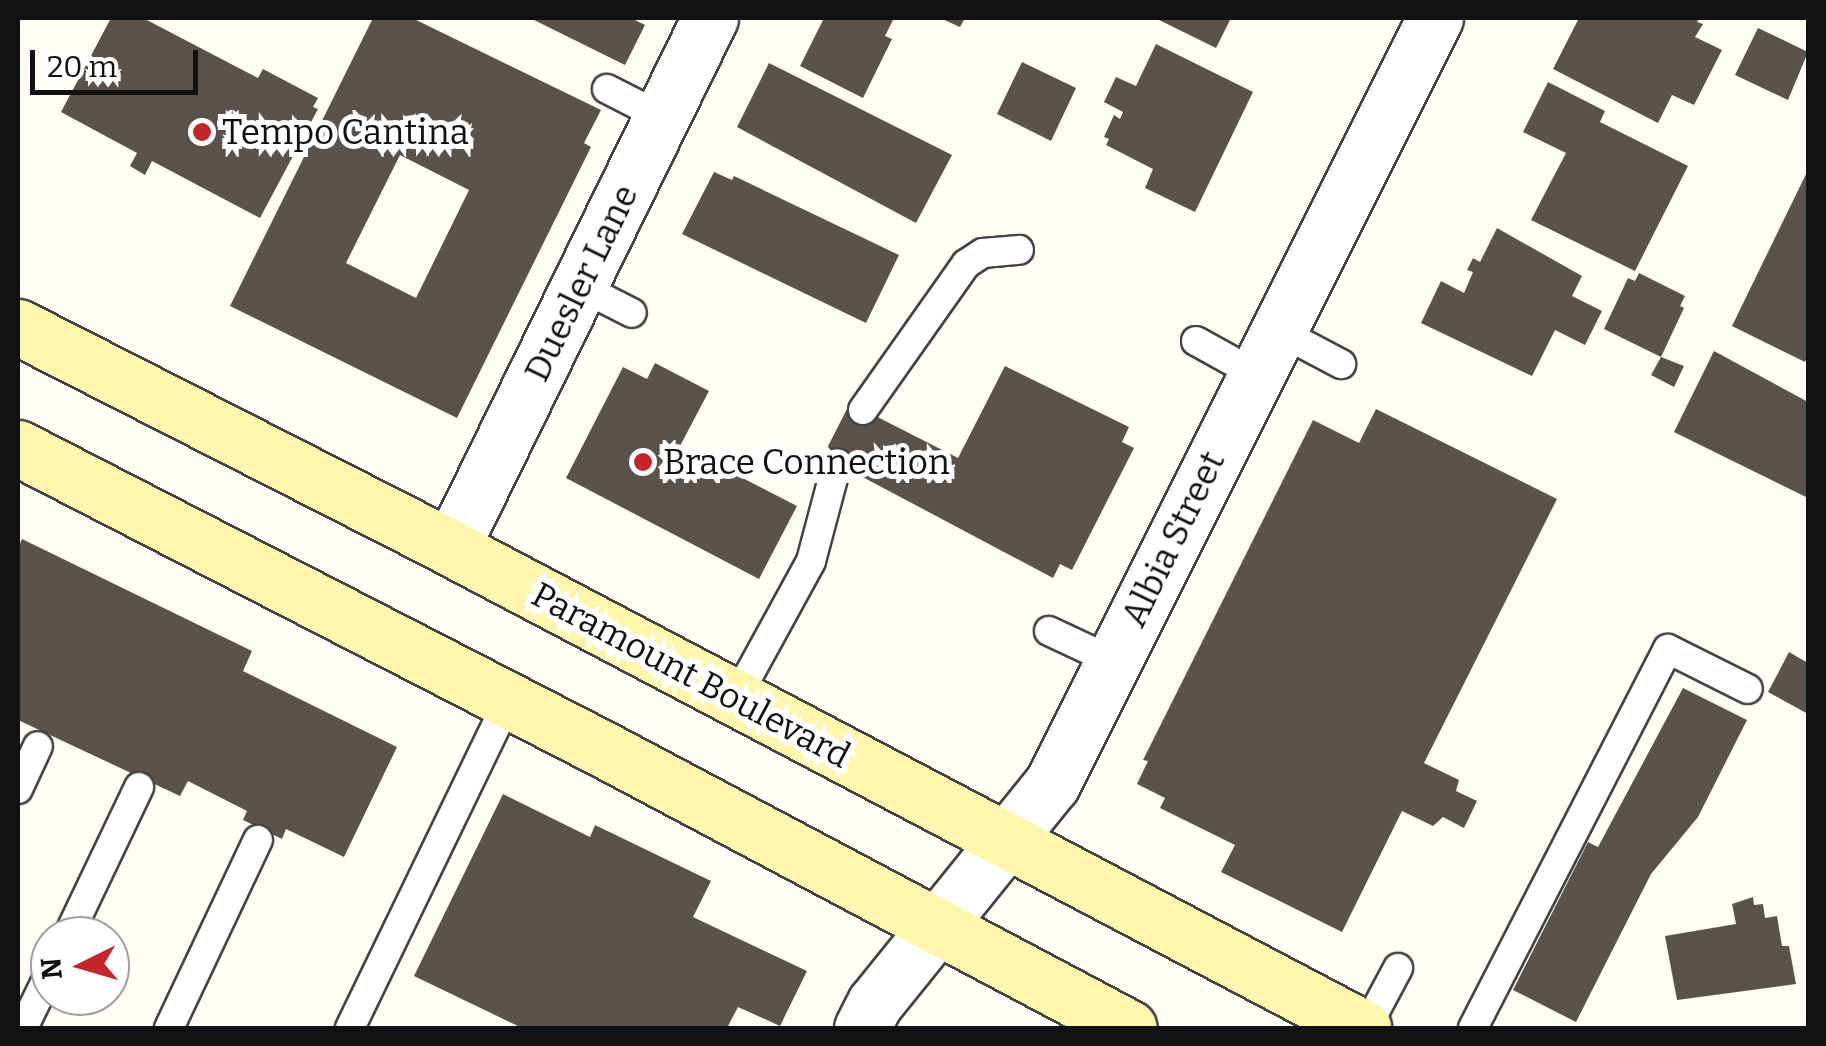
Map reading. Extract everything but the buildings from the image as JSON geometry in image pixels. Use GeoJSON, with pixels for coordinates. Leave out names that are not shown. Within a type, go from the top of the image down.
{"type":"FeatureCollection","features":[{"type":"Feature","properties":{"kind":"main road","name":"Paramount Boulevard"},"geometry":{"type":"LineString","coordinates":[[18,327],[451,548],[1364,1028]]}},
{"type":"Feature","properties":{"kind":"main road"},"geometry":{"type":"LineString","coordinates":[[18,448],[508,701],[934,928],[1061,1013],[1128,1028]]}},
{"type":"Feature","properties":{"kind":"street","name":"Duesler Lane"},"geometry":{"type":"LineString","coordinates":[[451,548],[710,18]]}},
{"type":"Feature","properties":{"kind":"street","name":"Albia Street"},"geometry":{"type":"LineString","coordinates":[[862,1028],[875,1003],[1052,784],[1265,351],[1435,18]]}},
{"type":"Feature","properties":{"kind":"lane"},"geometry":{"type":"LineString","coordinates":[[607,89],[662,117]]}},
{"type":"Feature","properties":{"kind":"lane"},"geometry":{"type":"LineString","coordinates":[[863,410],[966,264],[982,253],[1019,250]]}},
{"type":"Feature","properties":{"kind":"lane"},"geometry":{"type":"LineString","coordinates":[[579,286],[632,313]]}},
{"type":"Feature","properties":{"kind":"lane"},"geometry":{"type":"LineString","coordinates":[[1196,341],[1341,364]]}},
{"type":"Feature","properties":{"kind":"lane"},"geometry":{"type":"LineString","coordinates":[[735,700],[811,561],[837,463]]}},
{"type":"Feature","properties":{"kind":"lane"},"geometry":{"type":"LineString","coordinates":[[1050,631],[1113,662]]}},
{"type":"Feature","properties":{"kind":"lane"},"geometry":{"type":"LineString","coordinates":[[1473,1028],[1668,649],[1748,690]]}},
{"type":"Feature","properties":{"kind":"lane"},"geometry":{"type":"LineString","coordinates":[[350,1028],[508,701]]}},
{"type":"Feature","properties":{"kind":"lane"},"geometry":{"type":"LineString","coordinates":[[18,789],[38,746]]}},
{"type":"Feature","properties":{"kind":"lane"},"geometry":{"type":"LineString","coordinates":[[78,916],[139,787]]}},
{"type":"Feature","properties":{"kind":"lane"},"geometry":{"type":"LineString","coordinates":[[169,1028],[258,840]]}},
{"type":"Feature","properties":{"kind":"lane"},"geometry":{"type":"LineString","coordinates":[[1364,1028],[1398,968]]}},
{"type":"Feature","properties":{"kind":"place","name":"Tempo Cantina"},"geometry":{"type":"Point","coordinates":[202,132]}},
{"type":"Feature","properties":{"kind":"place","name":"Brace Connection"},"geometry":{"type":"Point","coordinates":[643,462]}}]}
